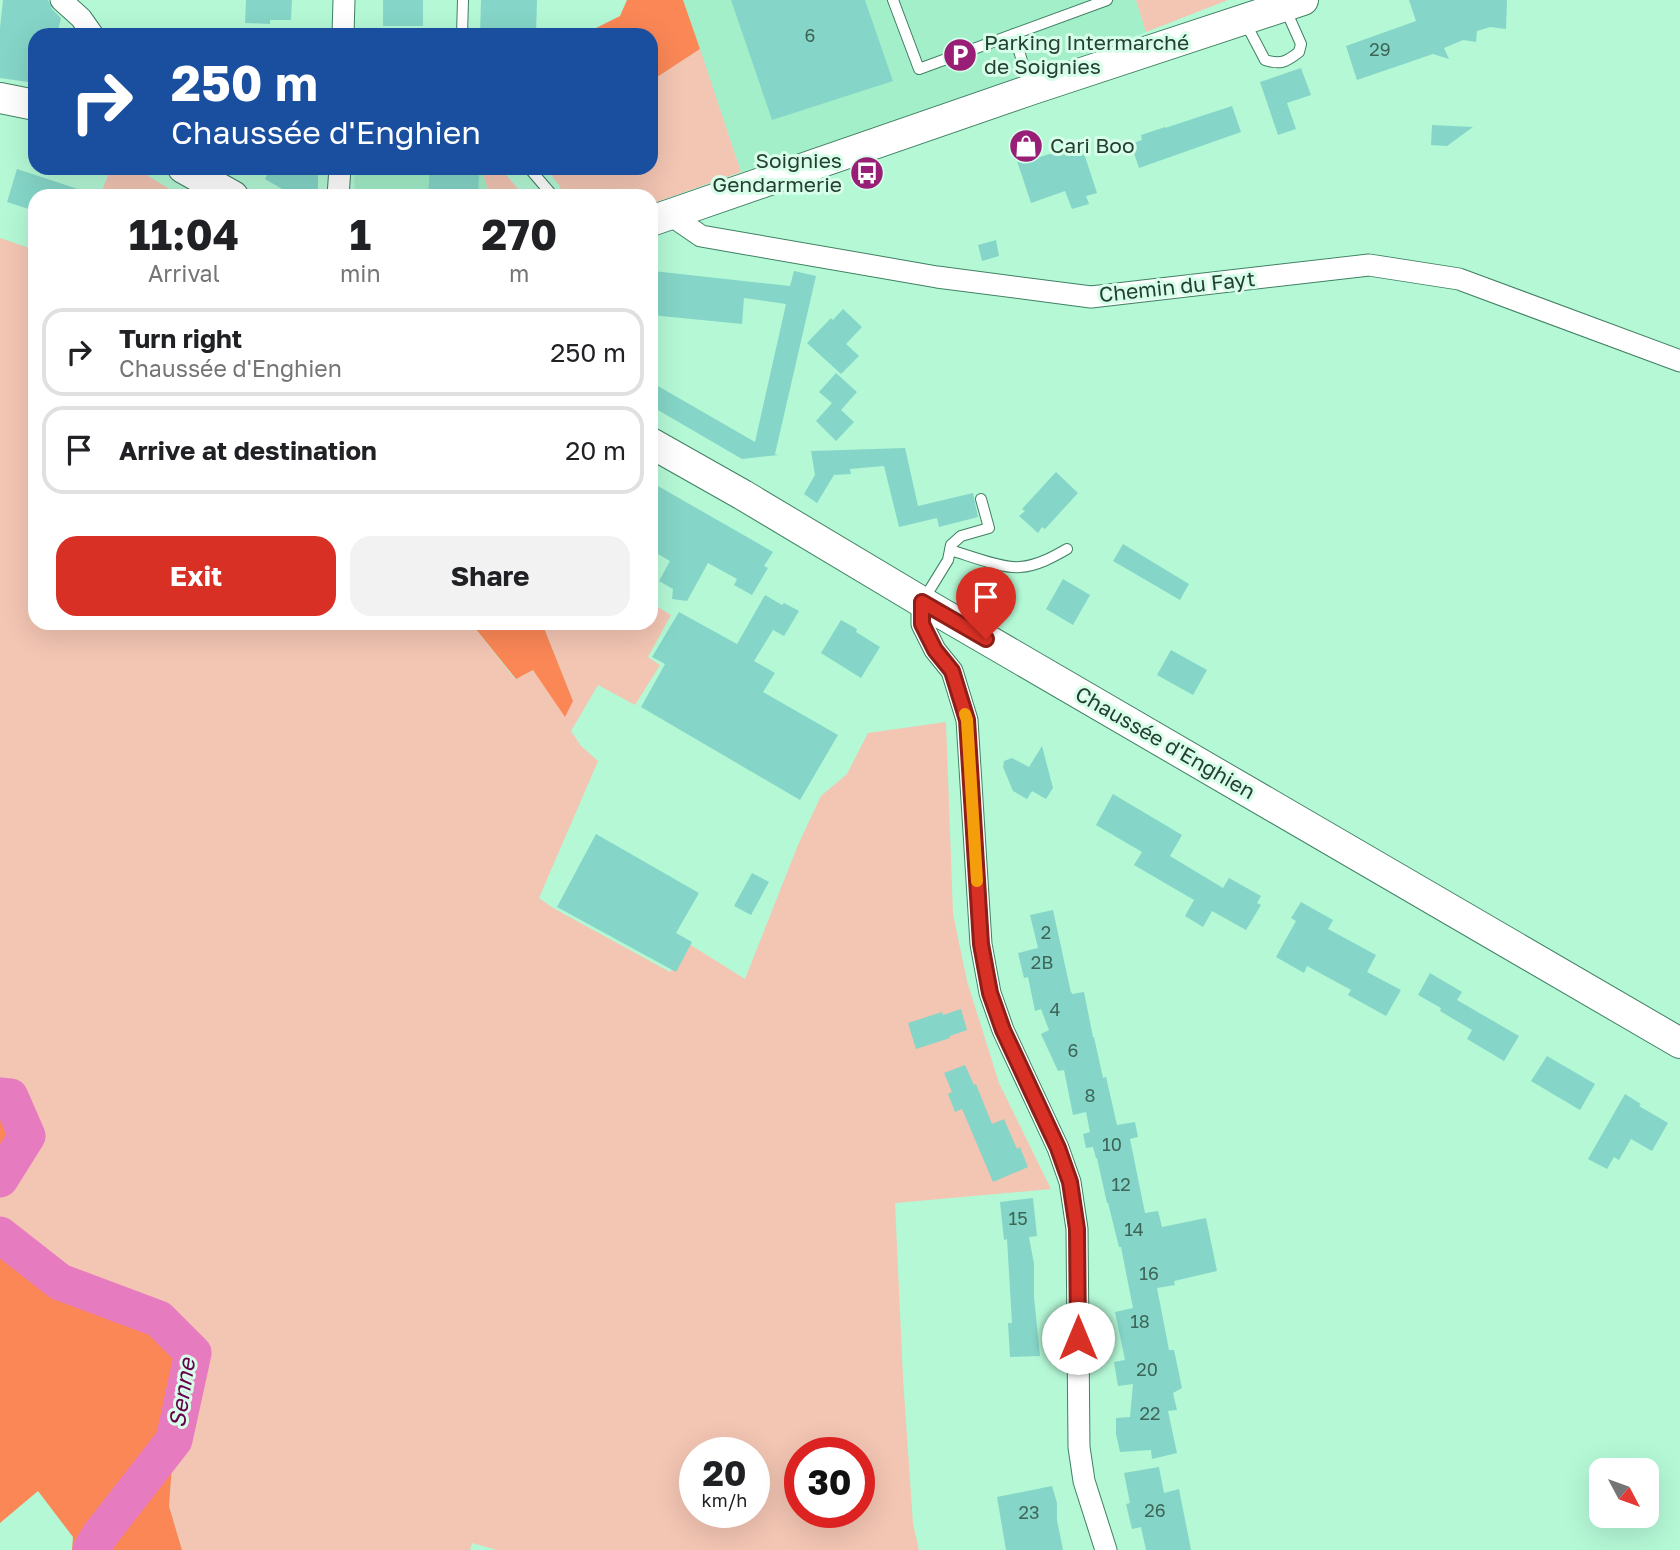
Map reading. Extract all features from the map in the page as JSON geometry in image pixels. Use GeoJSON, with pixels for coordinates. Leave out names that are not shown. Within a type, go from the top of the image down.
{"type":"FeatureCollection","features":[{"type":"Feature","properties":{"kind":"main road"},"geometry":{"type":"LineString","coordinates":[[660,217],[1291,2]]}},
{"type":"Feature","properties":{"kind":"main road"},"geometry":{"type":"LineString","coordinates":[[0,98],[28,104]]}},
{"type":"Feature","properties":{"kind":"main road"},"geometry":{"type":"LineString","coordinates":[[196,175],[220,189]]}},
{"type":"Feature","properties":{"kind":"main road","name":"Chaussée d'Enghien"},"geometry":{"type":"LineString","coordinates":[[658,447],[1680,1043]]}},
{"type":"Feature","properties":{"kind":"street"},"geometry":{"type":"LineString","coordinates":[[61,0],[88,28]]}},
{"type":"Feature","properties":{"kind":"street"},"geometry":{"type":"LineString","coordinates":[[343,28],[344,0]]}},
{"type":"Feature","properties":{"kind":"street","name":"Chemin du Fayt"},"geometry":{"type":"LineString","coordinates":[[660,217],[701,236],[937,277],[1091,297],[1369,265],[1459,279],[1680,361]]}},
{"type":"Feature","properties":{"kind":"street"},"geometry":{"type":"LineString","coordinates":[[922,602],[922,624],[935,650],[952,671],[967,720],[981,944],[990,993],[1003,1030],[1058,1148],[1070,1182],[1077,1229],[1079,1447],[1084,1480],[1107,1550]]}},
{"type":"Feature","properties":{"kind":"lane"},"geometry":{"type":"LineString","coordinates":[[462,28],[463,0]]}},
{"type":"Feature","properties":{"kind":"lane"},"geometry":{"type":"LineString","coordinates":[[893,0],[919,69],[1107,0]]}},
{"type":"Feature","properties":{"kind":"lane"},"geometry":{"type":"LineString","coordinates":[[1244,20],[1265,60],[1277,64],[1290,60],[1299,52],[1301,44],[1291,2]]}},
{"type":"Feature","properties":{"kind":"lane"},"geometry":{"type":"LineString","coordinates":[[1014,34],[1030,90]]}},
{"type":"Feature","properties":{"kind":"lane"},"geometry":{"type":"LineString","coordinates":[[535,175],[548,189]]}},
{"type":"Feature","properties":{"kind":"lane"},"geometry":{"type":"LineString","coordinates":[[922,602],[948,560],[951,545],[961,536],[989,528],[981,499]]}},
{"type":"Feature","properties":{"kind":"lane"},"geometry":{"type":"LineString","coordinates":[[950,550],[1005,566],[1021,567],[1048,560],[1067,549]]}},
{"type":"Feature","properties":{"kind":"shaded area"},"geometry":{"type":"Polygon","coordinates":[[[627,0],[683,0],[700,49],[658,76],[658,28],[596,28],[620,16],[627,0]]]}},
{"type":"Feature","properties":{"kind":"shaded area"},"geometry":{"type":"Polygon","coordinates":[[[683,0],[1136,0],[1146,32],[921,113],[741,172],[683,0]]]}},
{"type":"Feature","properties":{"kind":"shaded area"},"geometry":{"type":"Polygon","coordinates":[[[1136,0],[1228,0],[1146,32],[1136,0]]]}},
{"type":"Feature","properties":{"kind":"shaded area"},"geometry":{"type":"Polygon","coordinates":[[[700,49],[741,172],[658,202],[658,189],[561,189],[551,175],[658,175],[658,76],[700,49]]]}},
{"type":"Feature","properties":{"kind":"shaded area"},"geometry":{"type":"Polygon","coordinates":[[[108,175],[146,175],[170,189],[103,189],[108,175]]]}},
{"type":"Feature","properties":{"kind":"shaded area"},"geometry":{"type":"Polygon","coordinates":[[[354,175],[483,175],[488,189],[355,189],[354,175]]]}},
{"type":"Feature","properties":{"kind":"shaded area"},"geometry":{"type":"Polygon","coordinates":[[[483,175],[506,175],[518,189],[488,189],[483,175]]]}},
{"type":"Feature","properties":{"kind":"shaded area"},"geometry":{"type":"Polygon","coordinates":[[[0,238],[28,248],[28,630],[476,630],[515,679],[533,670],[573,701],[545,630],[658,630],[658,607],[671,615],[648,657],[660,665],[635,705],[598,685],[571,731],[581,746],[598,761],[539,898],[670,972],[689,944],[745,979],[798,845],[821,796],[847,774],[868,733],[946,722],[953,914],[967,981],[999,1083],[1051,1189],[895,1203],[913,1524],[919,1550],[497,1550],[472,1543],[470,1550],[182,1550],[169,1506],[174,1440],[159,1319],[60,1282],[0,1235],[0,1179],[27,1136],[10,1098],[0,1096],[0,238]]]}},
{"type":"Feature","properties":{"kind":"shaded area"},"geometry":{"type":"Polygon","coordinates":[[[477,630],[545,630],[573,701],[565,717],[533,670],[516,679],[477,630]]]}},
{"type":"Feature","properties":{"kind":"shaded area"},"geometry":{"type":"Polygon","coordinates":[[[0,1096],[10,1097],[27,1136],[0,1179],[0,1096]]]}},
{"type":"Feature","properties":{"kind":"shaded area"},"geometry":{"type":"Polygon","coordinates":[[[0,1235],[60,1282],[159,1319],[193,1353],[174,1440],[169,1506],[182,1550],[72,1550],[73,1537],[38,1491],[0,1523],[0,1235]]]}},
{"type":"Feature","properties":{"kind":"building"},"geometry":{"type":"Polygon","coordinates":[[[3,0],[48,0],[61,18],[59,28],[28,28],[28,82],[0,78],[3,0]]]}},
{"type":"Feature","properties":{"kind":"building"},"geometry":{"type":"Polygon","coordinates":[[[246,0],[292,0],[291,20],[270,20],[270,24],[245,23],[246,0]]]}},
{"type":"Feature","properties":{"kind":"building"},"geometry":{"type":"Polygon","coordinates":[[[383,0],[423,0],[423,26],[383,26],[383,0]]]}},
{"type":"Feature","properties":{"kind":"building"},"geometry":{"type":"Polygon","coordinates":[[[481,0],[537,0],[536,28],[480,28],[481,0]]]}},
{"type":"Feature","properties":{"kind":"building"},"geometry":{"type":"Polygon","coordinates":[[[731,0],[865,0],[893,81],[772,120],[731,0]]]}},
{"type":"Feature","properties":{"kind":"building"},"geometry":{"type":"Polygon","coordinates":[[[1409,0],[1507,0],[1506,29],[1490,27],[1477,31],[1476,42],[1463,40],[1444,48],[1449,59],[1433,54],[1357,80],[1346,46],[1416,21],[1409,0]]]}},
{"type":"Feature","properties":{"kind":"building"},"geometry":{"type":"Polygon","coordinates":[[[1301,68],[1311,95],[1287,103],[1296,129],[1278,135],[1260,82],[1301,68]]]}},
{"type":"Feature","properties":{"kind":"building"},"geometry":{"type":"Polygon","coordinates":[[[1232,106],[1241,132],[1139,168],[1131,144],[1142,140],[1141,135],[1232,106]]]}},
{"type":"Feature","properties":{"kind":"building"},"geometry":{"type":"Polygon","coordinates":[[[1432,125],[1473,127],[1447,146],[1431,145],[1432,125]]]}},
{"type":"Feature","properties":{"kind":"building"},"geometry":{"type":"Polygon","coordinates":[[[1036,140],[1040,157],[1081,144],[1097,193],[1086,196],[1089,204],[1072,209],[1065,191],[1031,203],[1012,146],[1036,140]]]}},
{"type":"Feature","properties":{"kind":"building"},"geometry":{"type":"Polygon","coordinates":[[[17,169],[28,175],[78,189],[28,189],[28,209],[7,202],[17,169]]]}},
{"type":"Feature","properties":{"kind":"building"},"geometry":{"type":"Polygon","coordinates":[[[267,175],[318,175],[318,189],[282,189],[265,179],[267,175]]]}},
{"type":"Feature","properties":{"kind":"building"},"geometry":{"type":"Polygon","coordinates":[[[430,175],[479,175],[478,189],[428,189],[430,175]]]}},
{"type":"Feature","properties":{"kind":"building"},"geometry":{"type":"Polygon","coordinates":[[[996,240],[999,256],[982,261],[978,245],[996,240]]]}},
{"type":"Feature","properties":{"kind":"building"},"geometry":{"type":"Polygon","coordinates":[[[794,271],[816,276],[775,454],[778,455],[742,459],[658,410],[658,386],[755,442],[786,304],[744,298],[742,324],[658,316],[658,272],[790,286],[794,271]]]}},
{"type":"Feature","properties":{"kind":"building"},"geometry":{"type":"Polygon","coordinates":[[[843,309],[862,327],[846,344],[859,356],[841,374],[807,343],[843,309]]]}},
{"type":"Feature","properties":{"kind":"building"},"geometry":{"type":"Polygon","coordinates":[[[836,373],[857,392],[841,410],[854,422],[836,441],[816,421],[832,403],[819,392],[836,373]]]}},
{"type":"Feature","properties":{"kind":"building"},"geometry":{"type":"Polygon","coordinates":[[[905,448],[918,506],[973,493],[978,517],[939,527],[937,518],[899,527],[884,466],[850,469],[851,474],[834,475],[817,503],[804,494],[815,475],[811,451],[905,448]]]}},
{"type":"Feature","properties":{"kind":"building"},"geometry":{"type":"Polygon","coordinates":[[[1056,472],[1078,493],[1045,529],[1042,527],[1038,533],[1019,516],[1025,511],[1022,509],[1056,472]]]}},
{"type":"Feature","properties":{"kind":"building"},"geometry":{"type":"Polygon","coordinates":[[[658,486],[773,552],[764,566],[768,568],[752,595],[734,585],[737,579],[708,563],[687,601],[672,599],[673,589],[659,581],[670,561],[658,554],[658,486]]]}},
{"type":"Feature","properties":{"kind":"building"},"geometry":{"type":"Polygon","coordinates":[[[1123,544],[1189,584],[1180,600],[1113,561],[1123,544]]]}},
{"type":"Feature","properties":{"kind":"building"},"geometry":{"type":"Polygon","coordinates":[[[1063,579],[1090,595],[1073,625],[1046,609],[1063,579]]]}},
{"type":"Feature","properties":{"kind":"building"},"geometry":{"type":"Polygon","coordinates":[[[765,595],[799,611],[784,636],[773,630],[754,661],[775,673],[763,692],[838,735],[800,800],[641,707],[665,664],[652,657],[679,612],[737,644],[765,595]]]}},
{"type":"Feature","properties":{"kind":"building"},"geometry":{"type":"Polygon","coordinates":[[[841,620],[880,647],[861,678],[821,653],[841,620]]]}},
{"type":"Feature","properties":{"kind":"building"},"geometry":{"type":"Polygon","coordinates":[[[1171,650],[1207,670],[1193,695],[1157,675],[1171,650]]]}},
{"type":"Feature","properties":{"kind":"building"},"geometry":{"type":"Polygon","coordinates":[[[1042,746],[1053,788],[1046,799],[1032,791],[1027,799],[1013,791],[1003,767],[1004,761],[1012,758],[1029,767],[1042,746]]]}},
{"type":"Feature","properties":{"kind":"building"},"geometry":{"type":"Polygon","coordinates":[[[1113,794],[1182,835],[1170,856],[1223,888],[1229,878],[1261,896],[1257,903],[1261,905],[1246,930],[1212,911],[1203,927],[1185,916],[1194,900],[1134,865],[1142,852],[1096,825],[1113,794]]]}},
{"type":"Feature","properties":{"kind":"building"},"geometry":{"type":"Polygon","coordinates":[[[596,834],[699,893],[676,933],[692,942],[676,972],[557,907],[596,834]]]}},
{"type":"Feature","properties":{"kind":"building"},"geometry":{"type":"Polygon","coordinates":[[[752,873],[769,882],[751,915],[734,906],[752,873]]]}},
{"type":"Feature","properties":{"kind":"building"},"geometry":{"type":"Polygon","coordinates":[[[1301,902],[1333,920],[1328,929],[1376,955],[1367,972],[1401,990],[1386,1016],[1348,995],[1351,990],[1307,966],[1304,973],[1276,957],[1296,921],[1291,918],[1301,902]]]}},
{"type":"Feature","properties":{"kind":"building"},"geometry":{"type":"Polygon","coordinates":[[[1053,910],[1071,993],[1084,992],[1103,1078],[1106,1077],[1117,1125],[1135,1122],[1138,1137],[1130,1139],[1145,1213],[1158,1211],[1162,1227],[1206,1218],[1217,1271],[1174,1281],[1175,1285],[1157,1288],[1169,1350],[1174,1350],[1182,1388],[1173,1393],[1177,1410],[1168,1411],[1177,1453],[1152,1459],[1151,1450],[1120,1452],[1116,1418],[1130,1417],[1133,1384],[1118,1386],[1114,1362],[1125,1360],[1115,1312],[1133,1308],[1121,1247],[1097,1158],[1093,1147],[1086,1148],[1083,1134],[1090,1132],[1086,1112],[1073,1115],[1064,1070],[1058,1071],[1041,1034],[1049,1030],[1041,1009],[1035,1011],[1028,977],[1024,978],[1018,953],[1038,948],[1030,915],[1053,910]]]}},
{"type":"Feature","properties":{"kind":"building"},"geometry":{"type":"Polygon","coordinates":[[[1430,973],[1462,992],[1457,1000],[1519,1036],[1504,1061],[1467,1039],[1472,1030],[1418,995],[1430,973]]]}},
{"type":"Feature","properties":{"kind":"building"},"geometry":{"type":"Polygon","coordinates":[[[961,1009],[967,1030],[916,1049],[908,1023],[961,1009]]]}},
{"type":"Feature","properties":{"kind":"building"},"geometry":{"type":"Polygon","coordinates":[[[1547,1056],[1595,1084],[1580,1110],[1531,1081],[1547,1056]]]}},
{"type":"Feature","properties":{"kind":"building"},"geometry":{"type":"Polygon","coordinates":[[[965,1065],[992,1124],[1004,1119],[1028,1167],[993,1182],[962,1109],[955,1112],[948,1094],[952,1092],[944,1073],[965,1065]]]}},
{"type":"Feature","properties":{"kind":"building"},"geometry":{"type":"Polygon","coordinates":[[[1625,1094],[1641,1104],[1639,1106],[1668,1123],[1652,1151],[1631,1139],[1619,1160],[1614,1157],[1607,1169],[1588,1159],[1625,1094]]]}},
{"type":"Feature","properties":{"kind":"building"},"geometry":{"type":"Polygon","coordinates":[[[1033,1198],[1037,1236],[1029,1237],[1034,1264],[1034,1297],[1040,1356],[1010,1357],[1008,1323],[1012,1323],[1007,1239],[1004,1240],[1000,1202],[1033,1198]]]}},
{"type":"Feature","properties":{"kind":"building"},"geometry":{"type":"Polygon","coordinates":[[[1159,1467],[1164,1493],[1179,1489],[1191,1550],[1146,1550],[1141,1527],[1132,1529],[1126,1504],[1130,1503],[1124,1473],[1159,1467]]]}},
{"type":"Feature","properties":{"kind":"building"},"geometry":{"type":"Polygon","coordinates":[[[1052,1486],[1063,1550],[1006,1550],[997,1497],[1052,1486]]]}},
{"type":"Feature","properties":{"kind":"waterway","name":"Senne"},"geometry":{"type":"LineString","coordinates":[[0,1096],[10,1097],[27,1136],[0,1179]]}},
{"type":"Feature","properties":{"kind":"waterway","name":"Senne"},"geometry":{"type":"LineString","coordinates":[[0,1235],[60,1282],[159,1319],[193,1353],[174,1440],[91,1550]]}},
{"type":"Feature","properties":{"kind":"slow traffic"},"geometry":{"type":"LineString","coordinates":[[965,714],[977,881]]}},
{"type":"Feature","properties":{"kind":"place","name":"Parking Intermarché de Soignies"},"geometry":{"type":"Point","coordinates":[960,55]}},
{"type":"Feature","properties":{"kind":"place","name":"Cari Boo"},"geometry":{"type":"Point","coordinates":[1026,146]}},
{"type":"Feature","properties":{"kind":"place","name":"Soignies Gendarmerie"},"geometry":{"type":"Point","coordinates":[867,173]}},
{"type":"Feature","properties":{"kind":"route"},"geometry":{"type":"LineString","coordinates":[[986,639],[922,602],[922,624],[935,650],[952,671],[967,720],[981,944],[990,993],[1003,1030],[1058,1148],[1070,1182],[1077,1229],[1078,1338]]}}]}
